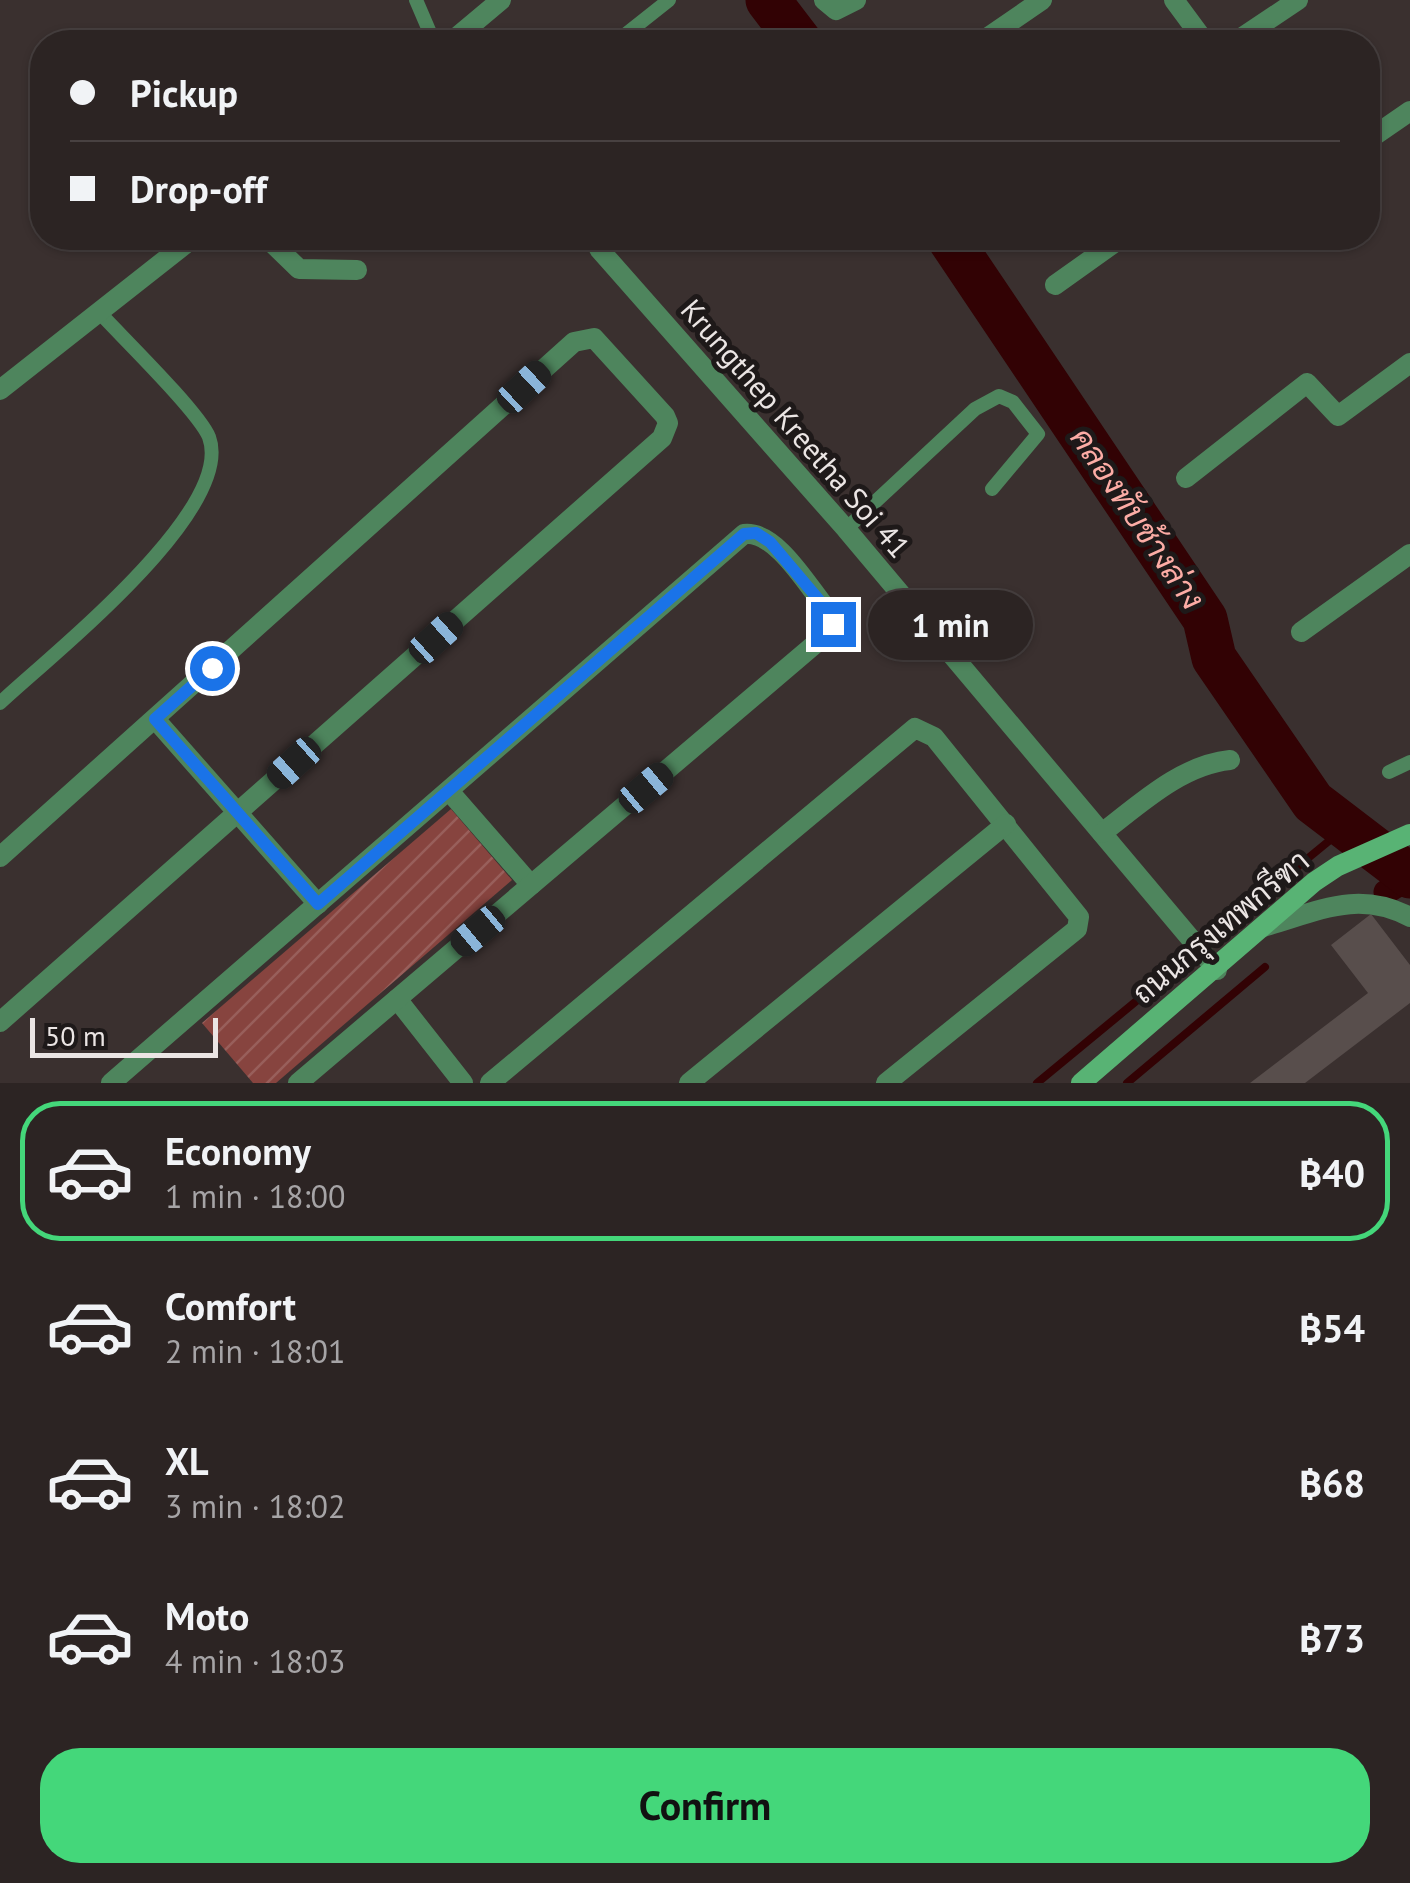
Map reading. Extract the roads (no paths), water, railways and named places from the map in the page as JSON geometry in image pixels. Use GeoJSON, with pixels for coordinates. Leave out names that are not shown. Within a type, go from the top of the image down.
{"type":"FeatureCollection","features":[{"type":"Feature","properties":{"kind":"main road","name":"ถนนกรุงเทพกรีฑา"},"geometry":{"type":"LineString","coordinates":[[1081,1083],[1338,866],[1410,834]]}},
{"type":"Feature","properties":{"kind":"street"},"geometry":{"type":"LineString","coordinates":[[465,30],[501,0]]}},
{"type":"Feature","properties":{"kind":"street"},"geometry":{"type":"LineString","coordinates":[[824,0],[836,10],[856,0]]}},
{"type":"Feature","properties":{"kind":"street"},"geometry":{"type":"LineString","coordinates":[[998,30],[1042,0]]}},
{"type":"Feature","properties":{"kind":"street"},"geometry":{"type":"LineString","coordinates":[[1174,0],[1196,30]]}},
{"type":"Feature","properties":{"kind":"street"},"geometry":{"type":"LineString","coordinates":[[1253,30],[1298,0]]}},
{"type":"Feature","properties":{"kind":"street"},"geometry":{"type":"LineString","coordinates":[[1380,132],[1410,111]]}},
{"type":"Feature","properties":{"kind":"street"},"geometry":{"type":"LineString","coordinates":[[0,390],[177,250]]}},
{"type":"Feature","properties":{"kind":"street"},"geometry":{"type":"LineString","coordinates":[[280,250],[299,268],[357,270]]}},
{"type":"Feature","properties":{"kind":"street","name":"Krungthep Kreetha Soi 41"},"geometry":{"type":"LineString","coordinates":[[600,250],[846,530],[1217,970]]}},
{"type":"Feature","properties":{"kind":"street"},"geometry":{"type":"LineString","coordinates":[[1055,285],[1104,250]]}},
{"type":"Feature","properties":{"kind":"street"},"geometry":{"type":"LineString","coordinates":[[0,857],[574,342],[594,338],[665,416],[668,423],[662,438],[0,1022]]}},
{"type":"Feature","properties":{"kind":"street"},"geometry":{"type":"LineString","coordinates":[[1186,478],[1307,383],[1336,416],[1341,416],[1410,363]]}},
{"type":"Feature","properties":{"kind":"street"},"geometry":{"type":"LineString","coordinates":[[111,1083],[744,534],[756,533],[770,542],[830,613],[833,624],[828,633],[298,1083]]}},
{"type":"Feature","properties":{"kind":"street"},"geometry":{"type":"LineString","coordinates":[[1301,632],[1410,554]]}},
{"type":"Feature","properties":{"kind":"street"},"geometry":{"type":"LineString","coordinates":[[155,719],[318,904]]}},
{"type":"Feature","properties":{"kind":"street"},"geometry":{"type":"LineString","coordinates":[[490,1083],[906,732],[916,728],[934,737],[1078,911],[1077,929],[886,1083]]}},
{"type":"Feature","properties":{"kind":"street"},"geometry":{"type":"LineString","coordinates":[[1102,833],[1164,785],[1215,762],[1230,760]]}},
{"type":"Feature","properties":{"kind":"street"},"geometry":{"type":"LineString","coordinates":[[449,790],[532,885]]}},
{"type":"Feature","properties":{"kind":"street"},"geometry":{"type":"LineString","coordinates":[[689,1083],[1006,824]]}},
{"type":"Feature","properties":{"kind":"street"},"geometry":{"type":"LineString","coordinates":[[1263,926],[1358,900],[1391,907],[1410,917]]}},
{"type":"Feature","properties":{"kind":"street"},"geometry":{"type":"LineString","coordinates":[[397,999],[463,1083]]}},
{"type":"Feature","properties":{"kind":"lane"},"geometry":{"type":"LineString","coordinates":[[416,0],[429,30]]}},
{"type":"Feature","properties":{"kind":"lane"},"geometry":{"type":"LineString","coordinates":[[631,30],[669,0]]}},
{"type":"Feature","properties":{"kind":"lane"},"geometry":{"type":"LineString","coordinates":[[0,702],[163,550],[196,506],[210,475],[208,436],[98,311]]}},
{"type":"Feature","properties":{"kind":"lane"},"geometry":{"type":"LineString","coordinates":[[846,530],[974,409],[999,396],[1013,402],[1038,434],[992,488]]}},
{"type":"Feature","properties":{"kind":"lane"},"geometry":{"type":"LineString","coordinates":[[1390,772],[1410,762]]}},
{"type":"Feature","properties":{"kind":"waterway","name":"คลองทับช้างล่าง"},"geometry":{"type":"LineString","coordinates":[[768,0],[791,30]]}},
{"type":"Feature","properties":{"kind":"waterway","name":"คลองทับช้างล่าง"},"geometry":{"type":"LineString","coordinates":[[957,250],[1205,619],[1214,658],[1313,802],[1410,876]]}},
{"type":"Feature","properties":{"kind":"waterway"},"geometry":{"type":"LineString","coordinates":[[1296,868],[1346,827]]}},
{"type":"Feature","properties":{"kind":"waterway"},"geometry":{"type":"LineString","coordinates":[[1386,892],[1410,877]]}},
{"type":"Feature","properties":{"kind":"waterway"},"geometry":{"type":"LineString","coordinates":[[1127,1083],[1265,967]]}},
{"type":"Feature","properties":{"kind":"waterway"},"geometry":{"type":"LineString","coordinates":[[1037,1083],[1157,984]]}}]}
